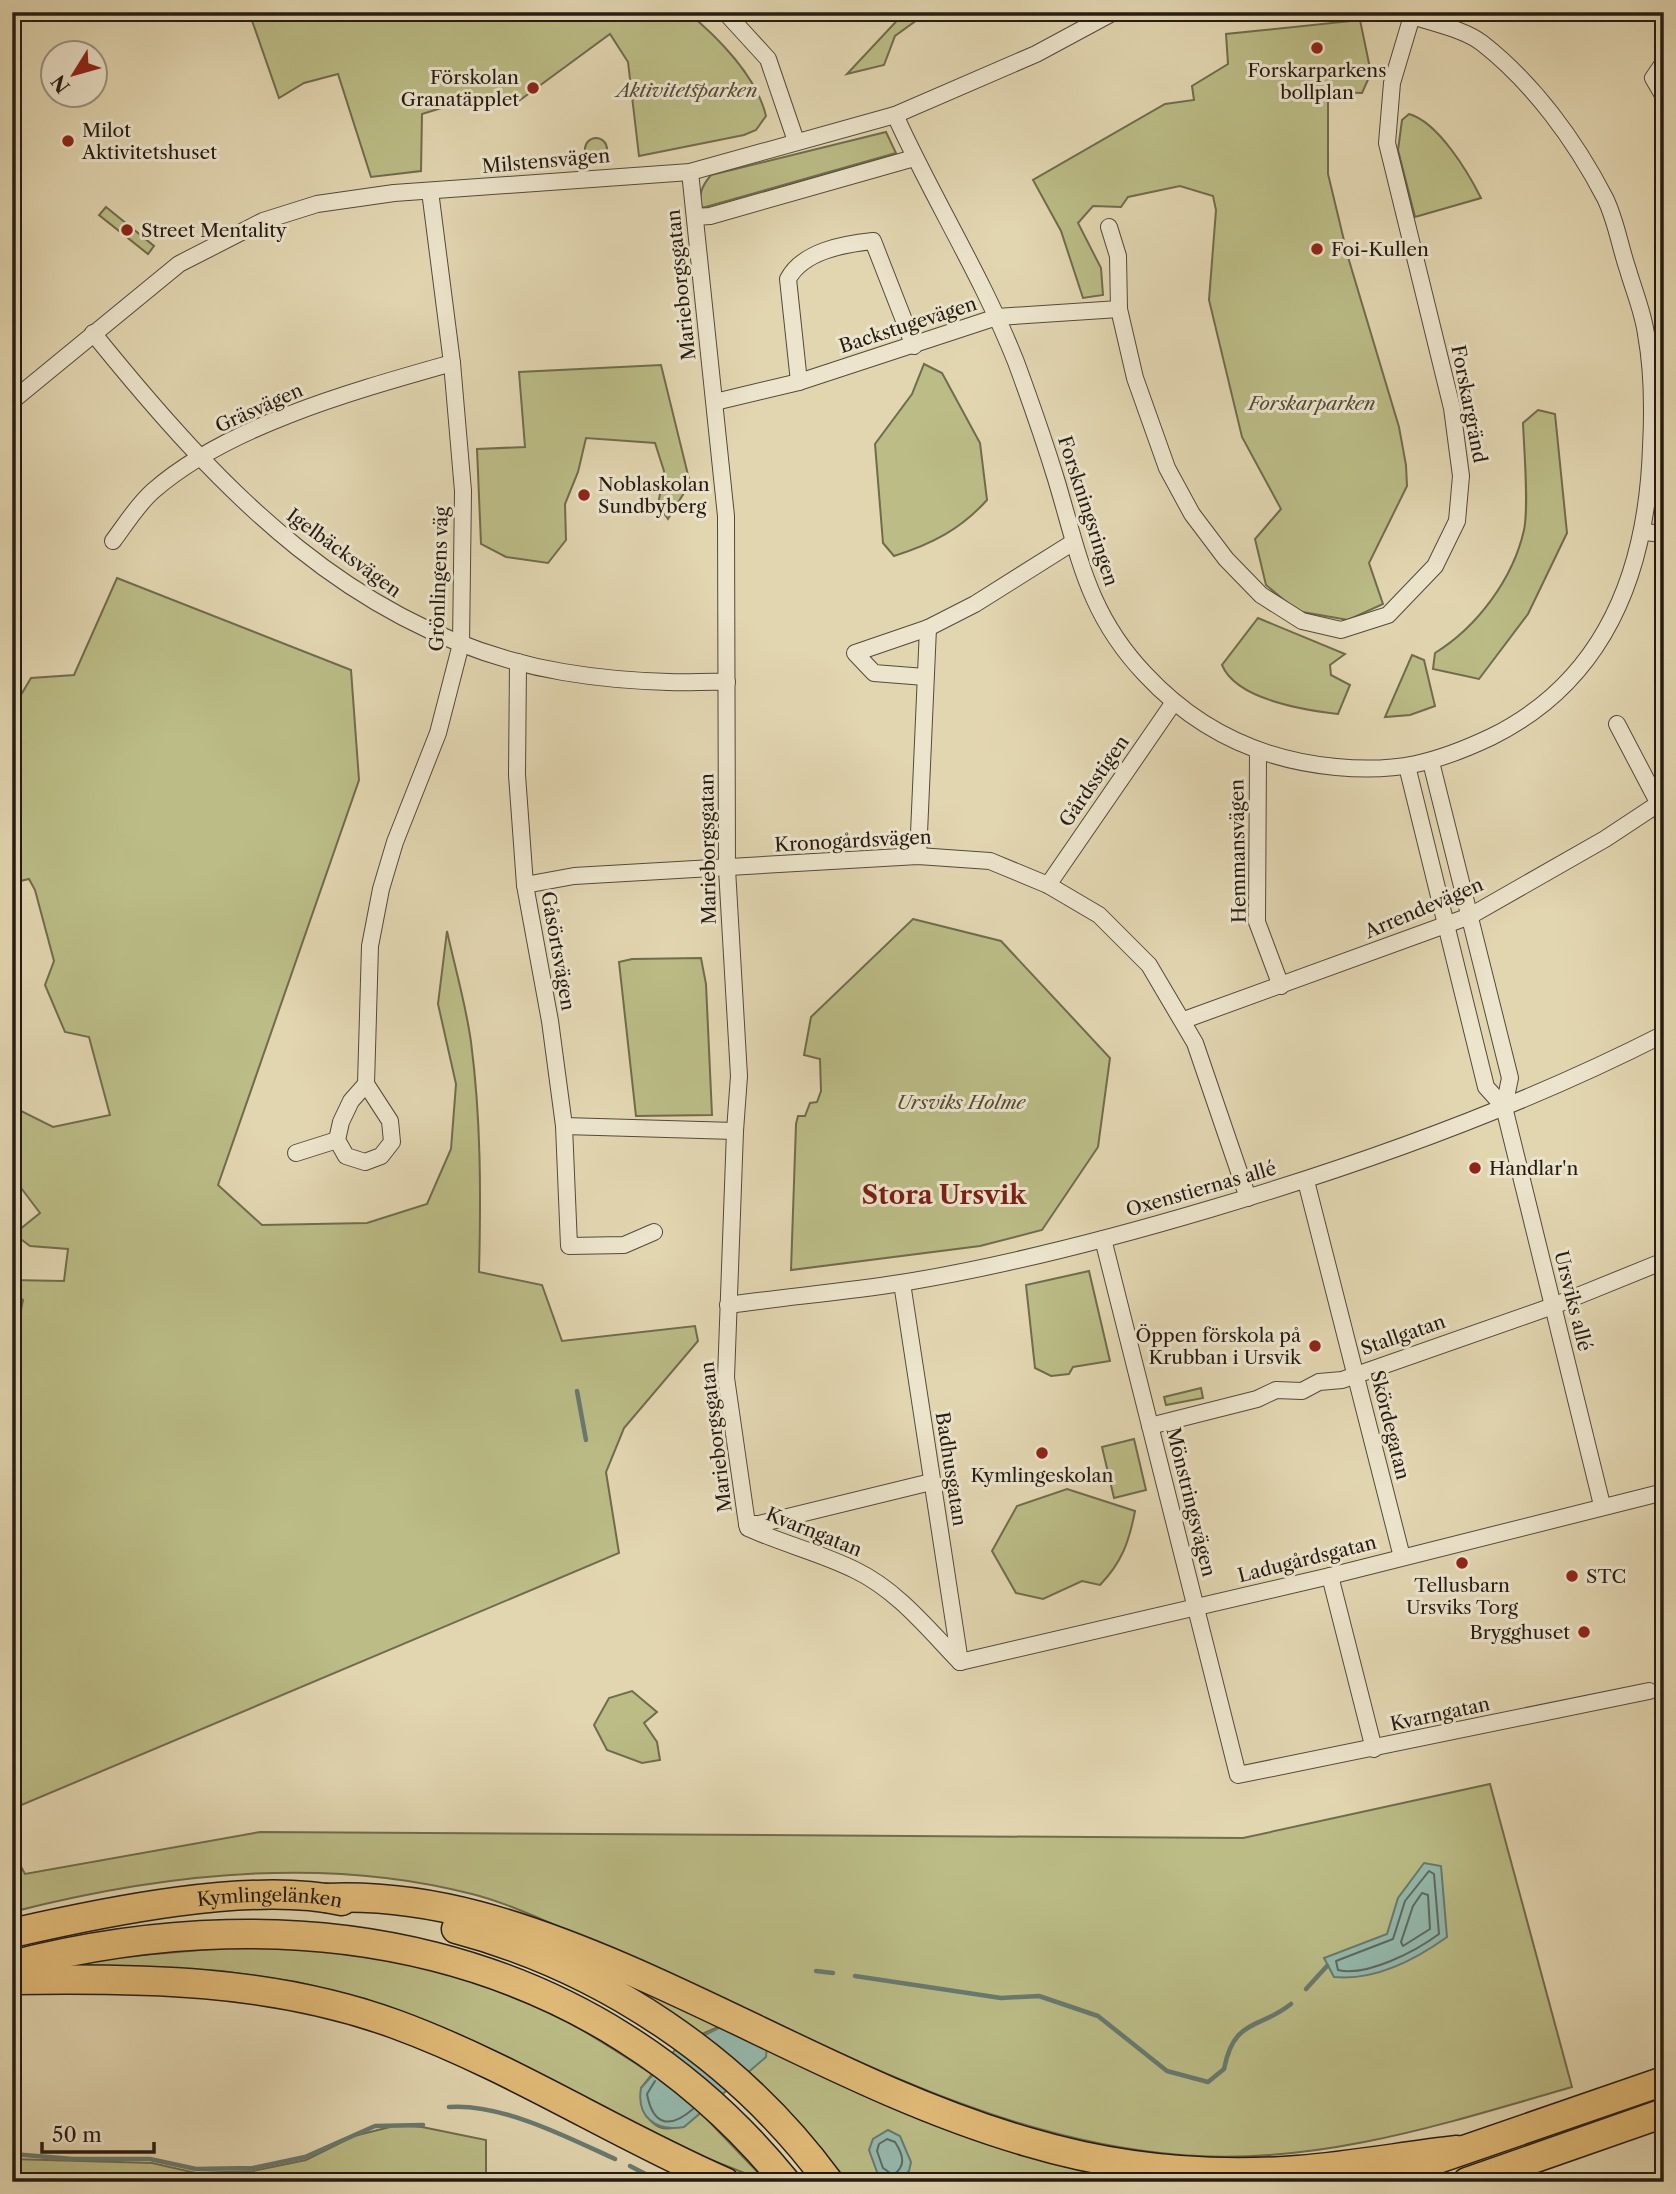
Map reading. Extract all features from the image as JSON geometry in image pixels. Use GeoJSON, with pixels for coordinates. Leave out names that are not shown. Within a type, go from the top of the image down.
{"type":"FeatureCollection","features":[{"type":"Feature","properties":{"kind":"highway","name":"Kymlingelänken"},"geometry":{"type":"LineString","coordinates":[[12,1933],[153,1906],[231,1898],[326,1898],[484,1936],[541,1956],[604,1973]]}},
{"type":"Feature","properties":{"kind":"highway","name":"Kymlingelänken"},"geometry":{"type":"LineString","coordinates":[[12,1965],[84,1950],[200,1935],[328,1936],[409,1948],[481,1968],[585,2013],[647,2052],[725,2115],[786,2182]]}},
{"type":"Feature","properties":{"kind":"highway"},"geometry":{"type":"LineString","coordinates":[[604,1973],[983,2128],[1028,2142],[1121,2163],[1216,2172],[1301,2170],[1457,2150]]}},
{"type":"Feature","properties":{"kind":"highway"},"geometry":{"type":"LineString","coordinates":[[604,1973],[639,2007],[712,2059],[786,2128],[829,2182]]}},
{"type":"Feature","properties":{"kind":"highway"},"geometry":{"type":"LineString","coordinates":[[12,1980],[185,1980],[271,1991],[393,2023],[493,2066],[725,2182]]}},
{"type":"Feature","properties":{"kind":"highway"},"geometry":{"type":"LineString","coordinates":[[1371,2182],[1457,2150],[1664,2081]]}},
{"type":"Feature","properties":{"kind":"highway"},"geometry":{"type":"LineString","coordinates":[[1467,2182],[1664,2113]]}},
{"type":"Feature","properties":{"kind":"highway"},"geometry":{"type":"LineString","coordinates":[[1505,2182],[1594,2136]]}},
{"type":"Feature","properties":{"kind":"street"},"geometry":{"type":"LineString","coordinates":[[725,12],[768,59],[796,141]]}},
{"type":"Feature","properties":{"kind":"street","name":"Milstensvägen"},"geometry":{"type":"LineString","coordinates":[[12,401],[179,264],[263,221],[317,204],[430,191],[690,172],[895,115],[1036,54],[1114,12]]}},
{"type":"Feature","properties":{"kind":"street","name":"Forskningsringen"},"geometry":{"type":"LineString","coordinates":[[895,115],[914,158],[997,317],[1056,481],[1072,543],[1088,587],[1112,635],[1144,674],[1174,702],[1217,732],[1258,753],[1314,765],[1351,769],[1431,762],[1448,757],[1513,726],[1544,705],[1575,676],[1620,606],[1644,532],[1650,488],[1653,393],[1646,330],[1606,201],[1561,127],[1529,87],[1478,39],[1407,14]]}},
{"type":"Feature","properties":{"kind":"street","name":"Forskargränd"},"geometry":{"type":"LineString","coordinates":[[1109,227],[1118,256],[1119,309],[1135,378],[1167,468],[1192,514],[1226,559],[1261,595],[1302,621],[1341,629],[1388,615],[1435,566],[1457,521],[1461,476],[1452,408],[1387,143],[1392,83],[1407,14]]}},
{"type":"Feature","properties":{"kind":"street"},"geometry":{"type":"LineString","coordinates":[[1664,62],[1653,78],[1664,97]]}},
{"type":"Feature","properties":{"kind":"street"},"geometry":{"type":"LineString","coordinates":[[695,217],[710,216],[914,158]]}},
{"type":"Feature","properties":{"kind":"street","name":"Marieborgsgatan"},"geometry":{"type":"LineString","coordinates":[[690,172],[726,516],[727,869],[739,1076],[734,1131],[726,1378],[747,1524]]}},
{"type":"Feature","properties":{"kind":"street","name":"Grönlingens väg"},"geometry":{"type":"LineString","coordinates":[[366,1084],[370,946],[381,889],[395,842],[438,733],[461,644],[463,491],[452,363],[430,191]]}},
{"type":"Feature","properties":{"kind":"street"},"geometry":{"type":"LineString","coordinates":[[799,382],[788,279],[794,267],[811,256],[873,241],[914,346]]}},
{"type":"Feature","properties":{"kind":"street","name":"Backstugevägen"},"geometry":{"type":"LineString","coordinates":[[715,402],[799,382],[997,317],[1119,309]]}},
{"type":"Feature","properties":{"kind":"street","name":"Igelbäcksvägen"},"geometry":{"type":"LineString","coordinates":[[93,333],[200,458],[262,520],[381,608],[461,644],[518,662],[613,678],[727,682]]}},
{"type":"Feature","properties":{"kind":"street","name":"Gräsvägen"},"geometry":{"type":"LineString","coordinates":[[113,541],[152,491],[200,458],[276,420],[359,390],[452,363]]}},
{"type":"Feature","properties":{"kind":"street"},"geometry":{"type":"LineString","coordinates":[[1644,532],[1664,534]]}},
{"type":"Feature","properties":{"kind":"street"},"geometry":{"type":"LineString","coordinates":[[925,677],[874,673],[855,653],[928,628],[975,604],[1072,543]]}},
{"type":"Feature","properties":{"kind":"street"},"geometry":{"type":"LineString","coordinates":[[918,856],[928,628]]}},
{"type":"Feature","properties":{"kind":"street","name":"Gåsörtsvägen"},"geometry":{"type":"LineString","coordinates":[[518,662],[517,775],[525,885],[550,1021],[564,1126],[569,1246],[624,1245],[654,1233]]}},
{"type":"Feature","properties":{"kind":"street","name":"Gårdsstigen"},"geometry":{"type":"LineString","coordinates":[[1048,885],[1174,702]]}},
{"type":"Feature","properties":{"kind":"street"},"geometry":{"type":"LineString","coordinates":[[1617,724],[1661,802],[1664,821]]}},
{"type":"Feature","properties":{"kind":"street","name":"Hemmansvägen"},"geometry":{"type":"LineString","coordinates":[[1258,753],[1257,922],[1281,986]]}},
{"type":"Feature","properties":{"kind":"street","name":"Ursviks allé"},"geometry":{"type":"LineString","coordinates":[[1431,762],[1510,1077],[1504,1107],[1602,1505]]}},
{"type":"Feature","properties":{"kind":"street","name":"Ursviks allé"},"geometry":{"type":"LineString","coordinates":[[1407,766],[1486,1087],[1504,1107]]}},
{"type":"Feature","properties":{"kind":"street","name":"Arrendevägen"},"geometry":{"type":"LineString","coordinates":[[1184,1020],[1382,950],[1469,916],[1661,802]]}},
{"type":"Feature","properties":{"kind":"street","name":"Kronogårdsvägen"},"geometry":{"type":"LineString","coordinates":[[525,885],[574,876],[918,856],[990,861],[1048,885],[1098,915],[1149,965],[1184,1020],[1205,1069],[1248,1198]]}},
{"type":"Feature","properties":{"kind":"street","name":"Oxenstiernas allé"},"geometry":{"type":"LineString","coordinates":[[727,1305],[902,1283],[1103,1239],[1248,1198],[1306,1181],[1504,1107],[1664,1034]]}},
{"type":"Feature","properties":{"kind":"street"},"geometry":{"type":"LineString","coordinates":[[1477,1049],[1500,1042]]}},
{"type":"Feature","properties":{"kind":"street"},"geometry":{"type":"LineString","coordinates":[[366,1084],[390,1121],[392,1142],[381,1156],[365,1163],[346,1156],[337,1140],[351,1101],[366,1084]]}},
{"type":"Feature","properties":{"kind":"street"},"geometry":{"type":"LineString","coordinates":[[564,1126],[734,1131]]}},
{"type":"Feature","properties":{"kind":"street"},"geometry":{"type":"LineString","coordinates":[[296,1153],[337,1140]]}},
{"type":"Feature","properties":{"kind":"street","name":"Skördegatan"},"geometry":{"type":"LineString","coordinates":[[1306,1181],[1402,1557]]}},
{"type":"Feature","properties":{"kind":"street","name":"Mönstringsvägen"},"geometry":{"type":"LineString","coordinates":[[1103,1239],[1238,1775]]}},
{"type":"Feature","properties":{"kind":"street","name":"Stallgatan"},"geometry":{"type":"LineString","coordinates":[[1150,1426],[1257,1399],[1276,1390],[1302,1391],[1319,1382],[1342,1380],[1553,1306],[1664,1261]]}},
{"type":"Feature","properties":{"kind":"street","name":"Badhusgatan"},"geometry":{"type":"LineString","coordinates":[[902,1283],[960,1662]]}},
{"type":"Feature","properties":{"kind":"street"},"geometry":{"type":"LineString","coordinates":[[747,1524],[759,1524],[931,1482]]}},
{"type":"Feature","properties":{"kind":"street","name":"Ladugårdsgatan"},"geometry":{"type":"LineString","coordinates":[[960,1662],[1197,1608],[1602,1505],[1664,1492]]}},
{"type":"Feature","properties":{"kind":"street","name":"Kvarngatan"},"geometry":{"type":"LineString","coordinates":[[747,1524],[748,1528],[782,1544],[855,1570],[905,1605],[960,1662]]}},
{"type":"Feature","properties":{"kind":"street"},"geometry":{"type":"LineString","coordinates":[[1329,1576],[1374,1749]]}},
{"type":"Feature","properties":{"kind":"street","name":"Kvarngatan"},"geometry":{"type":"LineString","coordinates":[[1238,1775],[1649,1691]]}},
{"type":"Feature","properties":{"kind":"green space","name":"Aktivitetsparken"},"geometry":{"type":"Polygon","coordinates":[[[249,12],[687,12],[735,59],[754,87],[766,116],[756,130],[744,135],[639,156],[628,62],[610,34],[516,103],[480,96],[422,114],[421,171],[371,177],[338,74],[304,83],[279,98],[249,12]]]}},
{"type":"Feature","properties":{"kind":"green space"},"geometry":{"type":"Polygon","coordinates":[[[905,12],[928,12],[895,36],[884,65],[847,74],[905,12]]]}},
{"type":"Feature","properties":{"kind":"green space","name":"Forskarparken"},"geometry":{"type":"Polygon","coordinates":[[[1360,20],[1371,73],[1362,93],[1328,92],[1328,174],[1348,257],[1399,427],[1407,486],[1369,563],[1383,604],[1348,620],[1297,611],[1266,585],[1255,539],[1281,509],[1242,437],[1209,300],[1216,210],[1213,196],[1180,186],[1128,197],[1121,207],[1093,206],[1078,223],[1101,268],[1103,295],[1083,298],[1061,231],[1033,180],[1165,104],[1194,100],[1192,86],[1228,64],[1226,34],[1360,20]]]}},
{"type":"Feature","properties":{"kind":"green space"},"geometry":{"type":"Polygon","coordinates":[[[1409,114],[1420,119],[1441,137],[1460,162],[1481,198],[1415,217],[1398,150],[1402,120],[1409,114]]]}},
{"type":"Feature","properties":{"kind":"green space"},"geometry":{"type":"Polygon","coordinates":[[[886,132],[896,153],[702,208],[702,190],[711,175],[886,132]]]}},
{"type":"Feature","properties":{"kind":"green space"},"geometry":{"type":"Polygon","coordinates":[[[596,138],[604,141],[607,149],[604,157],[596,160],[588,157],[585,149],[588,141],[596,138]]]}},
{"type":"Feature","properties":{"kind":"green space","name":"Street Mentality"},"geometry":{"type":"Polygon","coordinates":[[[106,207],[154,246],[148,254],[99,215],[106,207]]]}},
{"type":"Feature","properties":{"kind":"green space"},"geometry":{"type":"Polygon","coordinates":[[[924,364],[942,373],[980,443],[987,500],[967,519],[945,534],[894,556],[883,543],[875,444],[912,394],[924,364]]]}},
{"type":"Feature","properties":{"kind":"green space"},"geometry":{"type":"Polygon","coordinates":[[[661,365],[690,483],[668,519],[658,505],[664,471],[655,443],[586,438],[578,472],[565,504],[566,540],[548,563],[506,557],[481,544],[477,449],[525,447],[519,372],[661,365]]]}},
{"type":"Feature","properties":{"kind":"green space"},"geometry":{"type":"Polygon","coordinates":[[[1538,410],[1555,414],[1567,533],[1528,614],[1479,679],[1433,669],[1435,653],[1479,616],[1502,584],[1519,548],[1526,507],[1523,423],[1538,410]]]}},
{"type":"Feature","properties":{"kind":"green space"},"geometry":{"type":"Polygon","coordinates":[[[117,578],[351,670],[359,780],[218,1185],[262,1225],[367,1223],[427,1204],[451,1149],[456,1084],[438,1004],[447,931],[471,1042],[477,1099],[479,1272],[542,1285],[562,1341],[695,1326],[698,1341],[624,1428],[606,1472],[619,1553],[12,1809],[12,1355],[23,1300],[12,1290],[12,1280],[64,1281],[68,1249],[30,1246],[14,1234],[40,1213],[12,1176],[12,1102],[17,1109],[53,1127],[110,1115],[89,1037],[65,1032],[45,985],[54,961],[35,890],[29,879],[12,883],[12,710],[31,678],[74,675],[117,578]]]}},
{"type":"Feature","properties":{"kind":"green space"},"geometry":{"type":"Polygon","coordinates":[[[1258,618],[1345,654],[1330,665],[1331,675],[1350,685],[1338,714],[1273,701],[1241,686],[1230,677],[1222,665],[1258,618]]]}},
{"type":"Feature","properties":{"kind":"green space"},"geometry":{"type":"Polygon","coordinates":[[[1412,655],[1424,660],[1435,706],[1410,715],[1385,717],[1412,655]]]}},
{"type":"Feature","properties":{"kind":"green space","name":"Ursviks Holme"},"geometry":{"type":"Polygon","coordinates":[[[913,919],[1001,941],[1110,1058],[1098,1147],[1042,1230],[980,1246],[791,1270],[796,1124],[798,1116],[805,1116],[810,1103],[817,1102],[821,1091],[820,1059],[804,1055],[811,1017],[913,919]]]}},
{"type":"Feature","properties":{"kind":"green space"},"geometry":{"type":"Polygon","coordinates":[[[701,958],[706,984],[712,1115],[636,1116],[619,962],[632,959],[701,958]]]}},
{"type":"Feature","properties":{"kind":"green space"},"geometry":{"type":"Polygon","coordinates":[[[1089,1271],[1110,1361],[1073,1367],[1069,1374],[1051,1376],[1035,1368],[1026,1285],[1089,1271]]]}},
{"type":"Feature","properties":{"kind":"green space"},"geometry":{"type":"Polygon","coordinates":[[[1201,1388],[1203,1398],[1166,1405],[1164,1397],[1201,1388]]]}},
{"type":"Feature","properties":{"kind":"green space"},"geometry":{"type":"Polygon","coordinates":[[[1134,1439],[1146,1490],[1114,1498],[1102,1447],[1134,1439]]]}},
{"type":"Feature","properties":{"kind":"green space"},"geometry":{"type":"Polygon","coordinates":[[[1067,1489],[1135,1511],[1124,1551],[1100,1585],[1082,1581],[1043,1599],[1016,1593],[992,1551],[1017,1506],[1067,1489]]]}},
{"type":"Feature","properties":{"kind":"green space"},"geometry":{"type":"Polygon","coordinates":[[[632,1691],[657,1712],[644,1723],[657,1742],[660,1760],[642,1763],[607,1750],[594,1725],[609,1698],[632,1691]]]}},
{"type":"Feature","properties":{"kind":"green space"},"geometry":{"type":"Polygon","coordinates":[[[1490,1784],[1572,2087],[1428,2128],[1330,2148],[1281,2154],[1231,2157],[1181,2155],[1101,2144],[1023,2124],[947,2098],[873,2068],[653,1966],[512,1907],[472,1894],[415,1882],[358,1875],[241,1874],[125,1888],[12,1912],[12,1850],[25,1874],[260,1832],[1243,1838],[1490,1784]]]}},
{"type":"Feature","properties":{"kind":"green space"},"geometry":{"type":"Polygon","coordinates":[[[270,1944],[361,1954],[420,1965],[507,1992],[545,2009],[652,2074],[641,2088],[643,2103],[652,2122],[659,2127],[677,2127],[700,2112],[767,2182],[674,2145],[507,2057],[366,1999],[297,1982],[221,1971],[149,1967],[39,1970],[108,1958],[270,1944]]]}},
{"type":"Feature","properties":{"kind":"green space"},"geometry":{"type":"Polygon","coordinates":[[[580,1959],[723,2025],[702,2034],[643,1994],[580,1959]]]}},
{"type":"Feature","properties":{"kind":"green space"},"geometry":{"type":"Polygon","coordinates":[[[767,2044],[1183,2182],[845,2182],[784,2108],[748,2072],[765,2057],[767,2044]]]}},
{"type":"Feature","properties":{"kind":"green space"},"geometry":{"type":"Polygon","coordinates":[[[398,2125],[486,2140],[486,2182],[12,2182],[12,2159],[152,2163],[196,2173],[253,2171],[306,2160],[354,2136],[398,2125]]]}},
{"type":"Feature","properties":{"kind":"water"},"geometry":{"type":"Polygon","coordinates":[[[1424,1863],[1441,1866],[1447,1937],[1422,1954],[1394,1967],[1364,1976],[1334,1977],[1324,1958],[1387,1934],[1398,1898],[1424,1863]]]}},
{"type":"Feature","properties":{"kind":"water"},"geometry":{"type":"Polygon","coordinates":[[[733,2021],[767,2044],[766,2057],[684,2127],[665,2127],[650,2121],[642,2107],[641,2088],[675,2050],[733,2021]]]}},
{"type":"Feature","properties":{"kind":"water"},"geometry":{"type":"Polygon","coordinates":[[[888,2130],[900,2136],[911,2162],[909,2171],[899,2180],[888,2182],[877,2172],[869,2150],[873,2139],[888,2130]]]}},
{"type":"Feature","properties":{"kind":"waterway"},"geometry":{"type":"LineString","coordinates":[[577,1391],[586,1440]]}},
{"type":"Feature","properties":{"kind":"waterway"},"geometry":{"type":"LineString","coordinates":[[1306,1989],[1327,1966]]}},
{"type":"Feature","properties":{"kind":"waterway"},"geometry":{"type":"LineString","coordinates":[[816,1971],[833,1973]]}},
{"type":"Feature","properties":{"kind":"waterway"},"geometry":{"type":"LineString","coordinates":[[855,1976],[1001,1998],[1039,1996],[1098,2016],[1167,2071],[1208,2082],[1224,2069],[1228,2053],[1241,2033],[1291,2004]]}},
{"type":"Feature","properties":{"kind":"waterway"},"geometry":{"type":"LineString","coordinates":[[449,2107],[469,2107],[512,2116],[615,2159]]}},
{"type":"Feature","properties":{"kind":"waterway"},"geometry":{"type":"LineString","coordinates":[[12,2154],[73,2159],[150,2159],[196,2169],[253,2168],[305,2157],[375,2126],[423,2125]]}},
{"type":"Feature","properties":{"kind":"waterway"},"geometry":{"type":"LineString","coordinates":[[630,2166],[661,2182]]}},
{"type":"Feature","properties":{"kind":"place","name":"Forskarparkens bollplan"},"geometry":{"type":"Point","coordinates":[1317,48]}},
{"type":"Feature","properties":{"kind":"place","name":"Förskolan Granatäpplet"},"geometry":{"type":"Point","coordinates":[533,88]}},
{"type":"Feature","properties":{"kind":"place","name":"Milot Aktivitetshuset"},"geometry":{"type":"Point","coordinates":[68,141]}},
{"type":"Feature","properties":{"kind":"place","name":"Street Mentality"},"geometry":{"type":"Point","coordinates":[127,230]}},
{"type":"Feature","properties":{"kind":"place","name":"Foi-Kullen"},"geometry":{"type":"Point","coordinates":[1317,249]}},
{"type":"Feature","properties":{"kind":"place","name":"Noblaskolan Sundbyberg"},"geometry":{"type":"Point","coordinates":[584,495]}},
{"type":"Feature","properties":{"kind":"place","name":"Handlar'n"},"geometry":{"type":"Point","coordinates":[1475,1168]}},
{"type":"Feature","properties":{"kind":"place","name":"Öppen förskola på Krubban i Ursvik"},"geometry":{"type":"Point","coordinates":[1315,1346]}},
{"type":"Feature","properties":{"kind":"place","name":"Kymlingeskolan"},"geometry":{"type":"Point","coordinates":[1042,1453]}},
{"type":"Feature","properties":{"kind":"place","name":"Tellusbarn Ursviks Torg"},"geometry":{"type":"Point","coordinates":[1462,1563]}},
{"type":"Feature","properties":{"kind":"place","name":"STC"},"geometry":{"type":"Point","coordinates":[1572,1576]}},
{"type":"Feature","properties":{"kind":"place","name":"Brygghuset"},"geometry":{"type":"Point","coordinates":[1584,1632]}},
{"type":"Feature","properties":{"kind":"district","name":"Stora Ursvik"},"geometry":{"type":"Point","coordinates":[944,1195]}}]}
